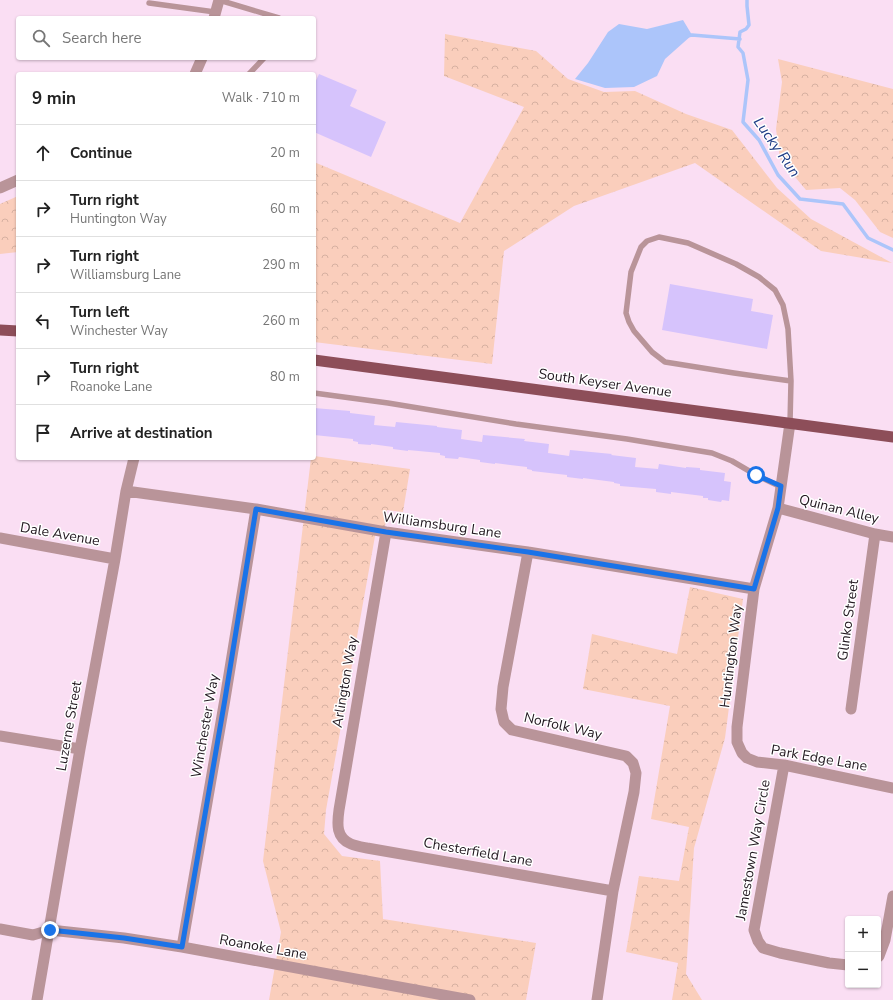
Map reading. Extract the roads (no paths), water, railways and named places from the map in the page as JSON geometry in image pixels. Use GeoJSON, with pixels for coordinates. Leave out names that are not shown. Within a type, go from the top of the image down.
{"type":"FeatureCollection","features":[{"type":"Feature","properties":{"kind":"main road"},"geometry":{"type":"LineString","coordinates":[[0,330],[16,331]]}},
{"type":"Feature","properties":{"kind":"main road","name":"South Keyser Avenue"},"geometry":{"type":"LineString","coordinates":[[316,360],[893,437]]}},
{"type":"Feature","properties":{"kind":"street"},"geometry":{"type":"LineString","coordinates":[[215,15],[219,0]]}},
{"type":"Feature","properties":{"kind":"street"},"geometry":{"type":"LineString","coordinates":[[196,72],[201,60]]}},
{"type":"Feature","properties":{"kind":"street"},"geometry":{"type":"LineString","coordinates":[[0,188],[16,181]]}},
{"type":"Feature","properties":{"kind":"street","name":"Huntington Way"},"geometry":{"type":"LineString","coordinates":[[742,753],[737,742],[737,727],[754,589],[778,508],[790,423]]}},
{"type":"Feature","properties":{"kind":"street","name":"Luzerne Street"},"geometry":{"type":"LineString","coordinates":[[37,1000],[126,491],[134,460]]}},
{"type":"Feature","properties":{"kind":"street","name":"Williamsburg Lane"},"geometry":{"type":"LineString","coordinates":[[126,491],[256,509],[386,532],[528,552],[754,589]]}},
{"type":"Feature","properties":{"kind":"street","name":"Quinan Alley"},"geometry":{"type":"LineString","coordinates":[[778,508],[875,534],[893,537]]}},
{"type":"Feature","properties":{"kind":"street","name":"Winchester Way"},"geometry":{"type":"LineString","coordinates":[[182,947],[256,509]]}},
{"type":"Feature","properties":{"kind":"street","name":"Arlington Way"},"geometry":{"type":"LineString","coordinates":[[340,836],[338,823],[339,810],[386,532]]}},
{"type":"Feature","properties":{"kind":"street","name":"Glinko Street"},"geometry":{"type":"LineString","coordinates":[[851,709],[875,534]]}},
{"type":"Feature","properties":{"kind":"street","name":"Dale Avenue"},"geometry":{"type":"LineString","coordinates":[[0,538],[115,559]]}},
{"type":"Feature","properties":{"kind":"street","name":"Norfolk Way"},"geometry":{"type":"LineString","coordinates":[[528,552],[502,687],[501,709],[504,722],[512,730],[626,756],[634,763],[636,773],[634,792],[613,891],[597,1000]]}},
{"type":"Feature","properties":{"kind":"street"},"geometry":{"type":"LineString","coordinates":[[0,736],[80,749]]}},
{"type":"Feature","properties":{"kind":"street","name":"Park Edge Lane"},"geometry":{"type":"LineString","coordinates":[[742,753],[747,758],[757,762],[784,765],[893,788]]}},
{"type":"Feature","properties":{"kind":"street","name":"Jamestown Way Circle"},"geometry":{"type":"LineString","coordinates":[[784,765],[754,930],[758,941],[764,948],[780,953],[845,965]]}},
{"type":"Feature","properties":{"kind":"street","name":"Chesterfield Lane"},"geometry":{"type":"LineString","coordinates":[[340,836],[350,844],[367,848],[613,891]]}},
{"type":"Feature","properties":{"kind":"street"},"geometry":{"type":"LineString","coordinates":[[880,952],[885,940],[893,896]]}},
{"type":"Feature","properties":{"kind":"street"},"geometry":{"type":"LineString","coordinates":[[0,929],[32,935],[50,930]]}},
{"type":"Feature","properties":{"kind":"street","name":"Roanoke Lane"},"geometry":{"type":"LineString","coordinates":[[50,930],[124,938],[182,947],[470,1000]]}},
{"type":"Feature","properties":{"kind":"lane"},"geometry":{"type":"LineString","coordinates":[[219,0],[272,16]]}},
{"type":"Feature","properties":{"kind":"lane"},"geometry":{"type":"LineString","coordinates":[[149,3],[215,15]]}},
{"type":"Feature","properties":{"kind":"lane"},"geometry":{"type":"LineString","coordinates":[[251,72],[262,60]]}},
{"type":"Feature","properties":{"kind":"lane"},"geometry":{"type":"LineString","coordinates":[[790,381],[665,362],[652,352],[628,322],[626,313],[631,272],[641,247],[647,241],[659,237],[688,243],[748,270],[775,290],[783,305],[788,329],[790,381],[790,423]]}},
{"type":"Feature","properties":{"kind":"lane"},"geometry":{"type":"LineString","coordinates":[[316,393],[712,453],[732,461],[756,475],[781,486]]}},
{"type":"Feature","properties":{"kind":"water"},"geometry":{"type":"Polygon","coordinates":[[[683,20],[692,35],[665,59],[657,76],[634,87],[605,88],[575,79],[588,63],[608,32],[619,24],[647,29],[683,20]]]}},
{"type":"Feature","properties":{"kind":"waterway","name":"Lucky Run"},"geometry":{"type":"LineString","coordinates":[[747,0],[749,25],[746,29],[740,32],[738,47],[743,53],[748,80],[743,122],[759,140],[778,175],[800,199],[843,204],[868,238],[893,250]]}},
{"type":"Feature","properties":{"kind":"waterway"},"geometry":{"type":"LineString","coordinates":[[687,36],[692,35],[740,39]]}}]}
